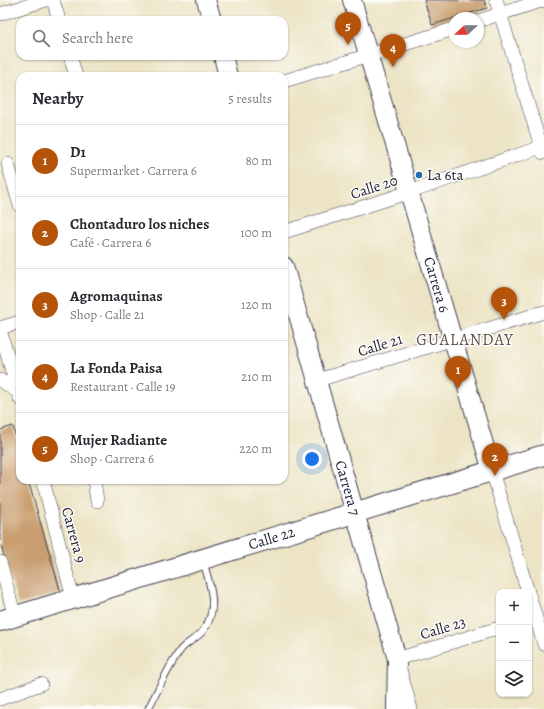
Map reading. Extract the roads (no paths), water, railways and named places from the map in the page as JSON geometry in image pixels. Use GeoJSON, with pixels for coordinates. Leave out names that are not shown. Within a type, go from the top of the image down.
{"type":"FeatureCollection","features":[{"type":"Feature","properties":{"kind":"main road"},"geometry":{"type":"LineString","coordinates":[[206,0],[211,16]]}},
{"type":"Feature","properties":{"kind":"main road","name":"Carrera 6"},"geometry":{"type":"LineString","coordinates":[[352,0],[492,472]]}},
{"type":"Feature","properties":{"kind":"main road"},"geometry":{"type":"LineString","coordinates":[[224,60],[227,72]]}},
{"type":"Feature","properties":{"kind":"main road","name":"Carrera 7"},"geometry":{"type":"LineString","coordinates":[[288,279],[318,380],[354,514],[397,659]]}},
{"type":"Feature","properties":{"kind":"main road","name":"Calle 22"},"geometry":{"type":"LineString","coordinates":[[8,619],[544,455]]}},
{"type":"Feature","properties":{"kind":"main road"},"geometry":{"type":"LineString","coordinates":[[396,709],[397,659]]}},
{"type":"Feature","properties":{"kind":"street"},"geometry":{"type":"LineString","coordinates":[[0,14],[46,0]]}},
{"type":"Feature","properties":{"kind":"street"},"geometry":{"type":"LineString","coordinates":[[53,0],[58,16]]}},
{"type":"Feature","properties":{"kind":"street"},"geometry":{"type":"LineString","coordinates":[[496,0],[543,148]]}},
{"type":"Feature","properties":{"kind":"street"},"geometry":{"type":"LineString","coordinates":[[484,19],[544,0]]}},
{"type":"Feature","properties":{"kind":"street"},"geometry":{"type":"LineString","coordinates":[[288,80],[448,31]]}},
{"type":"Feature","properties":{"kind":"street"},"geometry":{"type":"LineString","coordinates":[[71,60],[75,72]]}},
{"type":"Feature","properties":{"kind":"street","name":"Calle 20"},"geometry":{"type":"LineString","coordinates":[[288,231],[543,148]]}},
{"type":"Feature","properties":{"kind":"street"},"geometry":{"type":"LineString","coordinates":[[9,163],[16,190]]}},
{"type":"Feature","properties":{"kind":"street","name":"Calle 21"},"geometry":{"type":"LineString","coordinates":[[318,380],[544,312]]}},
{"type":"Feature","properties":{"kind":"street"},"geometry":{"type":"LineString","coordinates":[[16,323],[0,329],[16,385]]}},
{"type":"Feature","properties":{"kind":"street"},"geometry":{"type":"LineString","coordinates":[[0,380],[16,393]]}},
{"type":"Feature","properties":{"kind":"street","name":"Carrera 6"},"geometry":{"type":"LineString","coordinates":[[492,472],[528,589]]}},
{"type":"Feature","properties":{"kind":"street","name":"Carrera 9"},"geometry":{"type":"LineString","coordinates":[[44,484],[74,598]]}},
{"type":"Feature","properties":{"kind":"street"},"geometry":{"type":"LineString","coordinates":[[95,484],[97,501]]}},
{"type":"Feature","properties":{"kind":"street"},"geometry":{"type":"LineString","coordinates":[[0,562],[8,619]]}},
{"type":"Feature","properties":{"kind":"street","name":"Carrera 6"},"geometry":{"type":"LineString","coordinates":[[532,603],[544,644]]}},
{"type":"Feature","properties":{"kind":"street","name":"Calle 23"},"geometry":{"type":"LineString","coordinates":[[397,659],[496,629]]}},
{"type":"Feature","properties":{"kind":"street","name":"Carrera 7"},"geometry":{"type":"LineString","coordinates":[[397,659],[411,709]]}},
{"type":"Feature","properties":{"kind":"street"},"geometry":{"type":"LineString","coordinates":[[0,699],[41,684]]}},
{"type":"Feature","properties":{"kind":"lane"},"geometry":{"type":"LineString","coordinates":[[148,709],[180,651],[202,633],[210,621],[213,604],[210,584],[203,559]]}},
{"type":"Feature","properties":{"kind":"place","name":"Mujer Radiante"},"geometry":{"type":"Point","coordinates":[348,45]}},
{"type":"Feature","properties":{"kind":"place","name":"La Fonda Paisa"},"geometry":{"type":"Point","coordinates":[393,67]}},
{"type":"Feature","properties":{"kind":"place","name":"La 6ta"},"geometry":{"type":"Point","coordinates":[419,175]}},
{"type":"Feature","properties":{"kind":"place","name":"Agromaquinas"},"geometry":{"type":"Point","coordinates":[504,320]}},
{"type":"Feature","properties":{"kind":"place","name":"D1"},"geometry":{"type":"Point","coordinates":[458,389]}},
{"type":"Feature","properties":{"kind":"place","name":"Chontaduro los niches"},"geometry":{"type":"Point","coordinates":[495,476]}},
{"type":"Feature","properties":{"kind":"district","name":"GUALANDAY"},"geometry":{"type":"Point","coordinates":[465,339]}}]}
